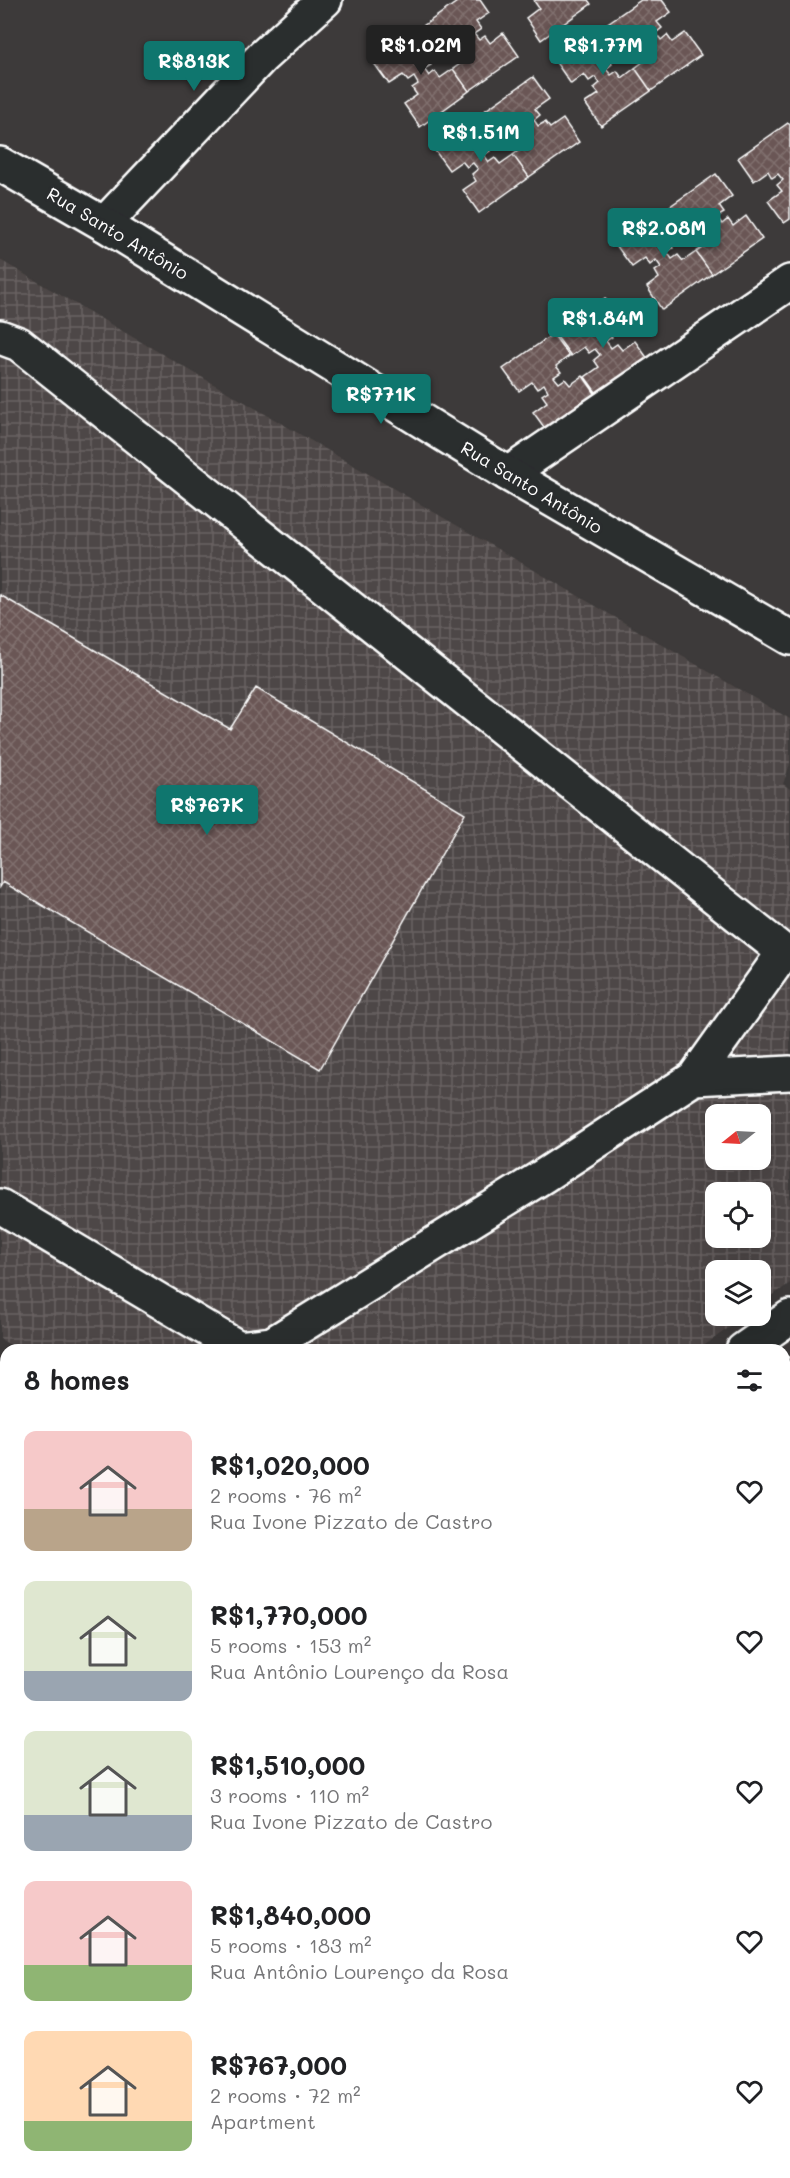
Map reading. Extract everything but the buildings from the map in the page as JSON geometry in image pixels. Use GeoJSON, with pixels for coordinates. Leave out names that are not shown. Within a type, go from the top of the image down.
{"type":"FeatureCollection","features":[{"type":"Feature","properties":{"kind":"main road"},"geometry":{"type":"LineString","coordinates":[[104,224],[262,57],[325,0]]}},
{"type":"Feature","properties":{"kind":"main road","name":"Rua Santo Antônio"},"geometry":{"type":"LineString","coordinates":[[0,164],[104,224],[508,474],[790,638]]}},
{"type":"Feature","properties":{"kind":"main road"},"geometry":{"type":"LineString","coordinates":[[508,474],[790,282]]}},
{"type":"Feature","properties":{"kind":"main road"},"geometry":{"type":"LineString","coordinates":[[0,337],[18,344],[787,952],[694,1078],[545,1175],[272,1344]]}},
{"type":"Feature","properties":{"kind":"main road"},"geometry":{"type":"LineString","coordinates":[[694,1078],[790,1073]]}},
{"type":"Feature","properties":{"kind":"main road"},"geometry":{"type":"LineString","coordinates":[[0,1206],[232,1344]]}},
{"type":"Feature","properties":{"kind":"main road"},"geometry":{"type":"LineString","coordinates":[[752,1344],[790,1317]]}},
{"type":"Feature","properties":{"kind":"shaded area"},"geometry":{"type":"Polygon","coordinates":[[[0,260],[790,719],[790,764],[783,784],[790,789],[790,1283],[771,1297],[771,1260],[705,1260],[705,1326],[731,1326],[706,1344],[9,1344],[0,1339],[0,260]]]}}]}
